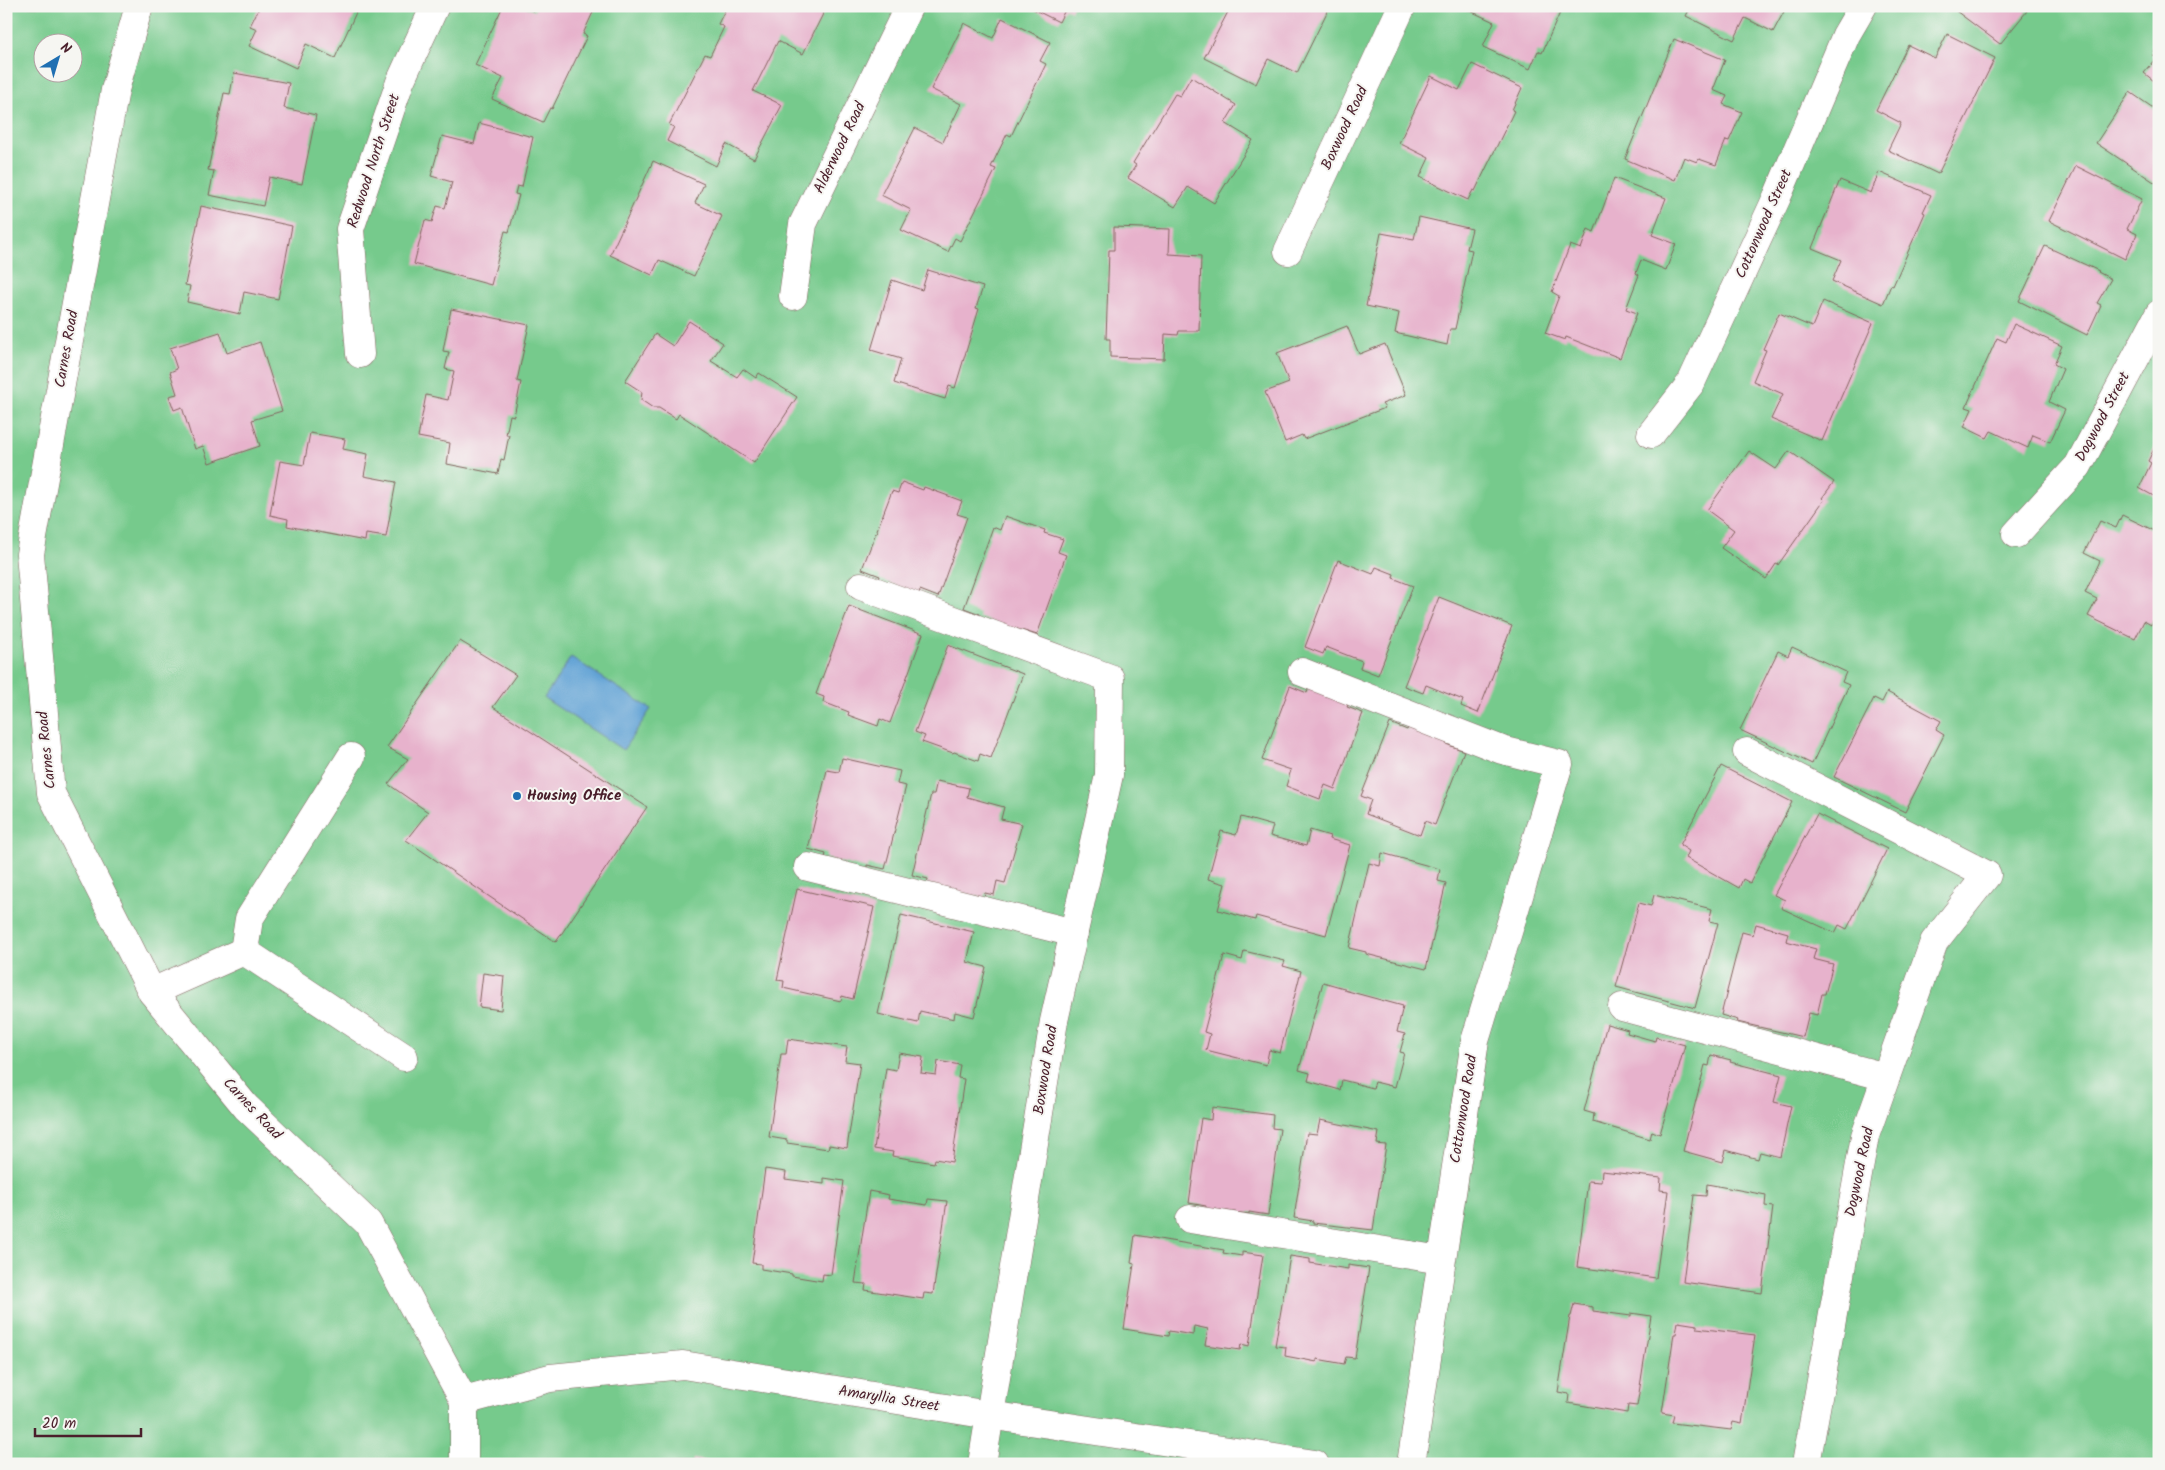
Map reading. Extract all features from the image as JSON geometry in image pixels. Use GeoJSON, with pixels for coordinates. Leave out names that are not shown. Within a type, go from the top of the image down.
{"type":"FeatureCollection","features":[{"type":"Feature","properties":{"kind":"street","name":"Carnes Road"},"geometry":{"type":"LineString","coordinates":[[139,6],[115,90],[30,554],[51,793],[152,992],[246,1107],[368,1223],[464,1402]]}},
{"type":"Feature","properties":{"kind":"street","name":"Redwood North Street"},"geometry":{"type":"LineString","coordinates":[[360,354],[350,229],[400,82],[435,6]]}},
{"type":"Feature","properties":{"kind":"street","name":"Alderwood Road"},"geometry":{"type":"LineString","coordinates":[[793,296],[803,224],[908,6]]}},
{"type":"Feature","properties":{"kind":"street","name":"Boxwood Road"},"geometry":{"type":"LineString","coordinates":[[1288,251],[1402,6]]}},
{"type":"Feature","properties":{"kind":"street","name":"Cottonwood Street"},"geometry":{"type":"LineString","coordinates":[[1651,434],[1691,383],[1777,197],[1846,35],[1864,6]]}},
{"type":"Feature","properties":{"kind":"street","name":"Dogwood Street"},"geometry":{"type":"LineString","coordinates":[[2016,534],[2078,466],[2159,314]]}},
{"type":"Feature","properties":{"kind":"street","name":"Boxwood Road"},"geometry":{"type":"LineString","coordinates":[[861,586],[1110,678],[1109,775],[1054,1021],[982,1464]]}},
{"type":"Feature","properties":{"kind":"street","name":"Cottonwood Road"},"geometry":{"type":"LineString","coordinates":[[1302,672],[1502,750],[1559,764],[1475,1041],[1411,1464]]}},
{"type":"Feature","properties":{"kind":"street","name":"Dogwood Road"},"geometry":{"type":"LineString","coordinates":[[1747,752],[1986,875],[1934,942],[1865,1136],[1806,1464]]}},
{"type":"Feature","properties":{"kind":"street"},"geometry":{"type":"LineString","coordinates":[[244,951],[249,919],[351,757]]}},
{"type":"Feature","properties":{"kind":"street"},"geometry":{"type":"LineString","coordinates":[[808,867],[1074,933]]}},
{"type":"Feature","properties":{"kind":"street"},"geometry":{"type":"LineString","coordinates":[[152,992],[244,951]]}},
{"type":"Feature","properties":{"kind":"street"},"geometry":{"type":"LineString","coordinates":[[244,951],[404,1057]]}},
{"type":"Feature","properties":{"kind":"street"},"geometry":{"type":"LineString","coordinates":[[1622,1007],[1886,1077]]}},
{"type":"Feature","properties":{"kind":"street"},"geometry":{"type":"LineString","coordinates":[[1190,1219],[1441,1260]]}},
{"type":"Feature","properties":{"kind":"street","name":"Amaryllia Street"},"geometry":{"type":"LineString","coordinates":[[464,1402],[550,1378],[683,1365],[989,1415],[1315,1464]]}},
{"type":"Feature","properties":{"kind":"street"},"geometry":{"type":"LineString","coordinates":[[464,1402],[464,1464]]}},
{"type":"Feature","properties":{"kind":"green space"},"geometry":{"type":"Polygon","coordinates":[[[6,6],[2159,6],[2159,1464],[6,1464],[6,6]]]}},
{"type":"Feature","properties":{"kind":"water"},"geometry":{"type":"Polygon","coordinates":[[[571,657],[651,709],[623,750],[544,698],[571,657]]]}},
{"type":"Feature","properties":{"kind":"building"},"geometry":{"type":"Polygon","coordinates":[[[260,6],[359,6],[335,58],[306,44],[296,68],[249,46],[257,29],[250,26],[260,6]]]}},
{"type":"Feature","properties":{"kind":"building"},"geometry":{"type":"Polygon","coordinates":[[[503,6],[524,6],[534,11],[536,6],[596,6],[583,34],[587,36],[552,109],[550,108],[543,122],[492,99],[503,78],[475,65],[503,6]]]}},
{"type":"Feature","properties":{"kind":"building"},"geometry":{"type":"Polygon","coordinates":[[[727,6],[827,6],[803,54],[778,41],[753,91],[782,105],[754,159],[726,144],[716,166],[667,141],[674,127],[669,125],[705,54],[710,56],[724,27],[718,24],[727,6]]]}},
{"type":"Feature","properties":{"kind":"building"},"geometry":{"type":"Polygon","coordinates":[[[1027,6],[1073,6],[1071,11],[1066,8],[1059,22],[1027,6]]]}},
{"type":"Feature","properties":{"kind":"building"},"geometry":{"type":"Polygon","coordinates":[[[1231,6],[1330,6],[1297,73],[1268,59],[1256,84],[1204,58],[1231,6]]]}},
{"type":"Feature","properties":{"kind":"building"},"geometry":{"type":"Polygon","coordinates":[[[1465,6],[1563,6],[1542,53],[1538,51],[1530,69],[1483,47],[1494,22],[1464,8],[1465,6]]]}},
{"type":"Feature","properties":{"kind":"building"},"geometry":{"type":"Polygon","coordinates":[[[1691,6],[1787,6],[1773,32],[1745,18],[1734,40],[1686,16],[1691,6]]]}},
{"type":"Feature","properties":{"kind":"building"},"geometry":{"type":"Polygon","coordinates":[[[1960,6],[2026,6],[2024,9],[2027,11],[2000,44],[1956,11],[1960,6]]]}},
{"type":"Feature","properties":{"kind":"building"},"geometry":{"type":"Polygon","coordinates":[[[1002,18],[1050,42],[1040,61],[1046,64],[1011,136],[1007,134],[991,167],[996,169],[960,241],[955,238],[948,252],[901,230],[911,210],[881,195],[915,128],[943,142],[961,104],[931,89],[964,23],[993,38],[1002,18]]]}},
{"type":"Feature","properties":{"kind":"building"},"geometry":{"type":"Polygon","coordinates":[[[1947,34],[1995,58],[1938,174],[1888,150],[1901,123],[1876,110],[1908,45],[1935,58],[1947,34]]]}},
{"type":"Feature","properties":{"kind":"building"},"geometry":{"type":"Polygon","coordinates":[[[1674,39],[1725,60],[1713,90],[1727,96],[1723,104],[1742,112],[1729,141],[1726,140],[1716,165],[1699,159],[1697,162],[1684,157],[1675,180],[1625,159],[1674,39]]]}},
{"type":"Feature","properties":{"kind":"building"},"geometry":{"type":"Polygon","coordinates":[[[2159,46],[2159,85],[2144,73],[2157,58],[2152,54],[2159,46]]]}},
{"type":"Feature","properties":{"kind":"building"},"geometry":{"type":"Polygon","coordinates":[[[1472,64],[1522,88],[1512,110],[1514,111],[1475,191],[1473,190],[1468,200],[1420,177],[1429,158],[1399,143],[1431,76],[1459,90],[1472,64]]]}},
{"type":"Feature","properties":{"kind":"building"},"geometry":{"type":"Polygon","coordinates":[[[234,73],[289,83],[284,108],[316,115],[302,184],[269,177],[263,206],[209,195],[214,171],[208,170],[224,93],[230,94],[234,73]]]}},
{"type":"Feature","properties":{"kind":"building"},"geometry":{"type":"Polygon","coordinates":[[[1191,77],[1236,105],[1225,123],[1253,140],[1214,203],[1188,187],[1175,207],[1128,178],[1136,165],[1133,163],[1175,94],[1180,96],[1191,77]]]}},
{"type":"Feature","properties":{"kind":"building"},"geometry":{"type":"Polygon","coordinates":[[[2130,92],[2159,112],[2159,181],[2157,184],[2096,143],[2130,92]]]}},
{"type":"Feature","properties":{"kind":"building"},"geometry":{"type":"Polygon","coordinates":[[[479,123],[533,137],[522,187],[517,186],[515,194],[519,195],[509,232],[505,231],[491,285],[414,264],[425,220],[432,222],[437,206],[445,208],[452,182],[431,176],[442,136],[474,144],[479,123]]]}},
{"type":"Feature","properties":{"kind":"building"},"geometry":{"type":"Polygon","coordinates":[[[653,161],[704,184],[695,203],[722,216],[694,276],[659,260],[652,275],[610,255],[653,161]]]}},
{"type":"Feature","properties":{"kind":"building"},"geometry":{"type":"Polygon","coordinates":[[[2076,166],[2142,199],[2127,229],[2137,234],[2125,259],[2049,221],[2076,166]]]}},
{"type":"Feature","properties":{"kind":"building"},"geometry":{"type":"Polygon","coordinates":[[[1879,172],[1931,195],[1893,286],[1891,285],[1883,304],[1832,281],[1841,260],[1812,248],[1840,180],[1871,193],[1879,172]]]}},
{"type":"Feature","properties":{"kind":"building"},"geometry":{"type":"Polygon","coordinates":[[[1614,178],[1666,198],[1652,235],[1676,244],[1666,270],[1641,260],[1636,273],[1639,275],[1626,309],[1637,313],[1620,358],[1566,337],[1565,340],[1545,333],[1559,296],[1552,292],[1570,245],[1581,249],[1588,229],[1594,232],[1614,178]]]}},
{"type":"Feature","properties":{"kind":"building"},"geometry":{"type":"Polygon","coordinates":[[[201,206],[292,226],[278,299],[244,292],[240,314],[187,302],[190,286],[185,285],[201,206]]]}},
{"type":"Feature","properties":{"kind":"building"},"geometry":{"type":"Polygon","coordinates":[[[1419,217],[1472,229],[1467,249],[1472,250],[1455,329],[1450,329],[1447,345],[1395,333],[1399,313],[1366,306],[1381,233],[1414,239],[1419,217]]]}},
{"type":"Feature","properties":{"kind":"building"},"geometry":{"type":"Polygon","coordinates":[[[1114,227],[1170,229],[1169,254],[1201,256],[1199,331],[1179,331],[1178,335],[1165,334],[1164,359],[1110,357],[1110,339],[1106,339],[1109,250],[1114,250],[1114,227]]]}},
{"type":"Feature","properties":{"kind":"building"},"geometry":{"type":"Polygon","coordinates":[[[2045,246],[2099,271],[2111,279],[2097,303],[2101,305],[2087,335],[2019,301],[2045,246]]]}},
{"type":"Feature","properties":{"kind":"building"},"geometry":{"type":"Polygon","coordinates":[[[928,270],[983,287],[976,308],[979,309],[955,388],[949,386],[945,399],[894,383],[901,359],[871,350],[892,280],[922,290],[928,270]]]}},
{"type":"Feature","properties":{"kind":"building"},"geometry":{"type":"Polygon","coordinates":[[[1823,301],[1873,323],[1822,441],[1771,419],[1783,394],[1753,381],[1766,350],[1763,349],[1779,313],[1812,327],[1823,301]]]}},
{"type":"Feature","properties":{"kind":"building"},"geometry":{"type":"Polygon","coordinates":[[[451,309],[529,325],[517,381],[521,382],[514,416],[510,415],[506,435],[509,435],[504,460],[501,459],[498,474],[447,464],[450,443],[418,437],[426,395],[448,400],[454,371],[445,369],[449,352],[443,351],[451,309]]]}},
{"type":"Feature","properties":{"kind":"building"},"geometry":{"type":"Polygon","coordinates":[[[689,321],[723,343],[711,361],[737,377],[743,369],[756,378],[759,373],[797,397],[754,463],[679,414],[676,419],[659,408],[653,408],[641,400],[642,392],[625,381],[655,334],[673,346],[689,321]]]}},
{"type":"Feature","properties":{"kind":"building"},"geometry":{"type":"Polygon","coordinates":[[[2014,324],[2062,346],[2054,364],[2063,369],[2049,402],[2065,410],[2050,442],[2033,435],[2028,448],[1991,431],[1987,438],[1964,427],[1972,409],[1966,407],[1997,338],[2006,342],[2014,324]]]}},
{"type":"Feature","properties":{"kind":"building"},"geometry":{"type":"Polygon","coordinates":[[[1347,326],[1359,354],[1385,344],[1406,395],[1382,404],[1385,408],[1304,439],[1302,435],[1285,442],[1265,392],[1289,383],[1277,353],[1347,326]]]}},
{"type":"Feature","properties":{"kind":"building"},"geometry":{"type":"Polygon","coordinates":[[[220,332],[227,353],[260,342],[282,411],[252,420],[260,446],[209,463],[203,446],[195,449],[182,407],[174,410],[169,396],[177,394],[170,372],[177,369],[170,348],[220,332]]]}},
{"type":"Feature","properties":{"kind":"building"},"geometry":{"type":"Polygon","coordinates":[[[310,433],[345,439],[343,449],[368,454],[364,476],[396,482],[386,537],[366,534],[365,541],[287,526],[288,519],[270,515],[280,461],[304,465],[310,433]]]}},
{"type":"Feature","properties":{"kind":"building"},"geometry":{"type":"Polygon","coordinates":[[[2159,439],[2159,499],[2139,488],[2151,463],[2148,461],[2159,439]]]}},
{"type":"Feature","properties":{"kind":"building"},"geometry":{"type":"Polygon","coordinates":[[[1749,451],[1776,469],[1789,451],[1834,482],[1822,498],[1824,500],[1766,579],[1721,548],[1734,530],[1707,510],[1749,451]]]}},
{"type":"Feature","properties":{"kind":"building"},"geometry":{"type":"Polygon","coordinates":[[[902,482],[923,490],[924,487],[962,501],[957,514],[967,517],[938,597],[920,590],[919,594],[879,579],[880,576],[862,569],[892,491],[898,493],[902,482]]]}},
{"type":"Feature","properties":{"kind":"building"},"geometry":{"type":"Polygon","coordinates":[[[2122,515],[2159,533],[2159,610],[2151,625],[2144,621],[2135,639],[2088,616],[2097,599],[2085,593],[2100,561],[2084,553],[2100,521],[2116,528],[2122,515]]]}},
{"type":"Feature","properties":{"kind":"building"},"geometry":{"type":"Polygon","coordinates":[[[1005,516],[1045,530],[1044,533],[1063,539],[1058,552],[1066,555],[1037,635],[1021,630],[1020,632],[979,617],[980,614],[964,608],[993,527],[1000,530],[1005,516]]]}},
{"type":"Feature","properties":{"kind":"building"},"geometry":{"type":"Polygon","coordinates":[[[1338,560],[1373,574],[1376,567],[1394,574],[1393,578],[1413,586],[1378,675],[1360,668],[1362,661],[1326,647],[1323,654],[1305,647],[1338,560]]]}},
{"type":"Feature","properties":{"kind":"building"},"geometry":{"type":"Polygon","coordinates":[[[1439,597],[1512,626],[1478,713],[1461,706],[1463,700],[1426,685],[1423,693],[1404,686],[1439,597]]]}},
{"type":"Feature","properties":{"kind":"building"},"geometry":{"type":"Polygon","coordinates":[[[849,606],[923,634],[890,723],[880,719],[878,726],[848,715],[849,712],[823,702],[824,697],[816,694],[849,606]]]}},
{"type":"Feature","properties":{"kind":"building","name":"Housing Office"},"geometry":{"type":"Polygon","coordinates":[[[460,641],[516,675],[493,707],[647,807],[556,942],[406,840],[428,812],[388,784],[408,759],[387,747],[460,641]]]}},
{"type":"Feature","properties":{"kind":"building"},"geometry":{"type":"Polygon","coordinates":[[[948,645],[1023,674],[991,758],[980,754],[978,761],[953,753],[922,742],[925,736],[915,732],[948,645]]]}},
{"type":"Feature","properties":{"kind":"building"},"geometry":{"type":"Polygon","coordinates":[[[1792,647],[1846,672],[1842,682],[1849,685],[1812,764],[1740,730],[1778,651],[1788,656],[1792,647]]]}},
{"type":"Feature","properties":{"kind":"building"},"geometry":{"type":"Polygon","coordinates":[[[1310,683],[1351,698],[1347,707],[1363,713],[1335,789],[1325,785],[1320,799],[1286,786],[1291,770],[1262,760],[1290,686],[1307,693],[1310,683]]]}},
{"type":"Feature","properties":{"kind":"building"},"geometry":{"type":"Polygon","coordinates":[[[1887,692],[1941,721],[1936,730],[1944,735],[1905,812],[1834,777],[1874,698],[1882,702],[1887,692]]]}},
{"type":"Feature","properties":{"kind":"building"},"geometry":{"type":"Polygon","coordinates":[[[1411,719],[1450,735],[1446,744],[1464,751],[1435,825],[1425,821],[1420,835],[1366,814],[1371,800],[1361,796],[1390,723],[1407,730],[1411,719]]]}},
{"type":"Feature","properties":{"kind":"building"},"geometry":{"type":"Polygon","coordinates":[[[842,758],[900,771],[897,784],[906,786],[885,869],[867,865],[867,869],[825,858],[826,854],[808,849],[827,770],[839,772],[842,758]]]}},
{"type":"Feature","properties":{"kind":"building"},"geometry":{"type":"Polygon","coordinates":[[[1721,766],[1792,802],[1750,883],[1743,879],[1739,888],[1686,858],[1689,851],[1680,845],[1721,766]]]}},
{"type":"Feature","properties":{"kind":"building"},"geometry":{"type":"Polygon","coordinates":[[[937,781],[969,788],[967,797],[1004,807],[1001,819],[1022,824],[1005,883],[997,881],[994,895],[985,893],[984,898],[927,884],[928,879],[912,875],[931,794],[934,794],[937,781]]]}},
{"type":"Feature","properties":{"kind":"building"},"geometry":{"type":"Polygon","coordinates":[[[1817,814],[1887,849],[1847,929],[1839,925],[1835,933],[1781,908],[1785,900],[1774,895],[1817,814]]]}},
{"type":"Feature","properties":{"kind":"building"},"geometry":{"type":"Polygon","coordinates":[[[1241,817],[1273,826],[1270,836],[1306,846],[1310,830],[1330,836],[1329,839],[1350,845],[1326,935],[1256,916],[1255,920],[1218,910],[1225,884],[1208,879],[1221,831],[1236,835],[1241,817]]]}},
{"type":"Feature","properties":{"kind":"building"},"geometry":{"type":"Polygon","coordinates":[[[1382,853],[1440,869],[1438,881],[1446,883],[1426,969],[1349,948],[1369,863],[1380,866],[1382,853]]]}},
{"type":"Feature","properties":{"kind":"building"},"geometry":{"type":"Polygon","coordinates":[[[797,889],[874,907],[853,999],[842,996],[841,1001],[783,988],[784,981],[777,980],[797,889]]]}},
{"type":"Feature","properties":{"kind":"building"},"geometry":{"type":"Polygon","coordinates":[[[1654,895],[1712,909],[1709,921],[1718,923],[1695,1008],[1616,987],[1639,903],[1651,906],[1654,895]]]}},
{"type":"Feature","properties":{"kind":"building"},"geometry":{"type":"Polygon","coordinates":[[[901,915],[974,932],[967,962],[986,967],[974,1017],[955,1012],[954,1019],[920,1011],[918,1023],[878,1014],[901,915]]]}},
{"type":"Feature","properties":{"kind":"building"},"geometry":{"type":"Polygon","coordinates":[[[1756,924],[1788,933],[1786,941],[1816,949],[1813,959],[1833,964],[1825,994],[1822,994],[1817,1015],[1809,1013],[1803,1037],[1737,1022],[1738,1020],[1721,1015],[1742,932],[1753,935],[1756,924]]]}},
{"type":"Feature","properties":{"kind":"building"},"geometry":{"type":"Polygon","coordinates":[[[1244,951],[1285,961],[1283,966],[1301,971],[1280,1053],[1269,1050],[1266,1065],[1206,1050],[1210,1034],[1204,1032],[1224,955],[1242,960],[1244,951]]]}},
{"type":"Feature","properties":{"kind":"building"},"geometry":{"type":"Polygon","coordinates":[[[483,973],[504,976],[501,1010],[479,1007],[483,973]]]}},
{"type":"Feature","properties":{"kind":"building"},"geometry":{"type":"Polygon","coordinates":[[[1323,982],[1344,988],[1344,990],[1403,1006],[1397,1032],[1405,1034],[1400,1052],[1404,1053],[1395,1087],[1375,1082],[1373,1088],[1342,1080],[1340,1090],[1308,1081],[1310,1073],[1299,1070],[1323,982]]]}},
{"type":"Feature","properties":{"kind":"building"},"geometry":{"type":"Polygon","coordinates":[[[1607,1024],[1628,1030],[1627,1033],[1655,1041],[1656,1037],[1685,1045],[1660,1134],[1652,1131],[1650,1139],[1593,1122],[1594,1114],[1584,1111],[1607,1024]]]}},
{"type":"Feature","properties":{"kind":"building"},"geometry":{"type":"Polygon","coordinates":[[[788,1039],[847,1047],[845,1061],[860,1063],[847,1148],[829,1145],[828,1149],[787,1143],[787,1140],[769,1137],[781,1054],[786,1054],[788,1039]]]}},
{"type":"Feature","properties":{"kind":"building"},"geometry":{"type":"Polygon","coordinates":[[[899,1053],[923,1057],[921,1073],[936,1075],[938,1061],[960,1065],[958,1078],[964,1079],[952,1162],[935,1159],[934,1163],[892,1156],[893,1152],[874,1149],[886,1068],[896,1070],[899,1053]]]}},
{"type":"Feature","properties":{"kind":"building"},"geometry":{"type":"Polygon","coordinates":[[[1711,1055],[1731,1060],[1730,1062],[1781,1075],[1774,1102],[1791,1106],[1780,1157],[1760,1152],[1758,1159],[1726,1150],[1723,1162],[1683,1151],[1705,1065],[1709,1066],[1711,1055]]]}},
{"type":"Feature","properties":{"kind":"building"},"geometry":{"type":"Polygon","coordinates":[[[1212,1107],[1273,1115],[1272,1128],[1280,1129],[1268,1215],[1206,1208],[1206,1206],[1189,1203],[1201,1118],[1211,1120],[1212,1107]]]}},
{"type":"Feature","properties":{"kind":"building"},"geometry":{"type":"Polygon","coordinates":[[[1320,1120],[1379,1132],[1377,1144],[1386,1145],[1373,1230],[1313,1223],[1313,1221],[1294,1218],[1307,1133],[1317,1134],[1320,1120]]]}},
{"type":"Feature","properties":{"kind":"building"},"geometry":{"type":"Polygon","coordinates":[[[765,1169],[786,1172],[785,1179],[824,1184],[824,1178],[844,1181],[831,1275],[823,1274],[822,1281],[761,1269],[761,1264],[752,1263],[765,1169]]]}},
{"type":"Feature","properties":{"kind":"building"},"geometry":{"type":"Polygon","coordinates":[[[1602,1171],[1661,1178],[1660,1190],[1668,1191],[1656,1278],[1577,1267],[1588,1181],[1601,1182],[1602,1171]]]}},
{"type":"Feature","properties":{"kind":"building"},"geometry":{"type":"Polygon","coordinates":[[[1707,1184],[1766,1195],[1765,1206],[1773,1207],[1762,1293],[1683,1282],[1694,1195],[1706,1196],[1707,1184]]]}},
{"type":"Feature","properties":{"kind":"building"},"geometry":{"type":"Polygon","coordinates":[[[869,1191],[889,1195],[888,1199],[927,1205],[928,1199],[947,1201],[933,1294],[924,1293],[923,1299],[865,1290],[866,1284],[855,1283],[869,1191]]]}},
{"type":"Feature","properties":{"kind":"building"},"geometry":{"type":"Polygon","coordinates":[[[1135,1235],[1224,1250],[1223,1253],[1242,1256],[1242,1252],[1263,1255],[1249,1346],[1241,1344],[1240,1350],[1205,1345],[1208,1329],[1194,1326],[1193,1335],[1169,1331],[1168,1336],[1124,1329],[1134,1264],[1131,1263],[1135,1235]]]}},
{"type":"Feature","properties":{"kind":"building"},"geometry":{"type":"Polygon","coordinates":[[[1290,1256],[1310,1259],[1310,1263],[1348,1269],[1348,1265],[1369,1268],[1355,1358],[1346,1357],[1344,1364],[1317,1359],[1317,1362],[1285,1356],[1286,1347],[1275,1346],[1290,1256]]]}},
{"type":"Feature","properties":{"kind":"building"},"geometry":{"type":"Polygon","coordinates":[[[1574,1304],[1593,1307],[1593,1311],[1631,1316],[1631,1313],[1651,1316],[1637,1406],[1628,1405],[1627,1413],[1568,1403],[1569,1394],[1558,1392],[1570,1316],[1574,1304]]]}},
{"type":"Feature","properties":{"kind":"building"},"geometry":{"type":"Polygon","coordinates":[[[1678,1322],[1697,1325],[1697,1328],[1755,1335],[1742,1424],[1733,1422],[1731,1430],[1672,1423],[1674,1415],[1662,1413],[1674,1334],[1676,1334],[1678,1322]]]}},
{"type":"Feature","properties":{"kind":"building"},"geometry":{"type":"Polygon","coordinates":[[[693,1459],[719,1463],[719,1464],[692,1464],[693,1459]]]}},
{"type":"Feature","properties":{"kind":"place","name":"Housing Office"},"geometry":{"type":"Point","coordinates":[517,796]}}]}
